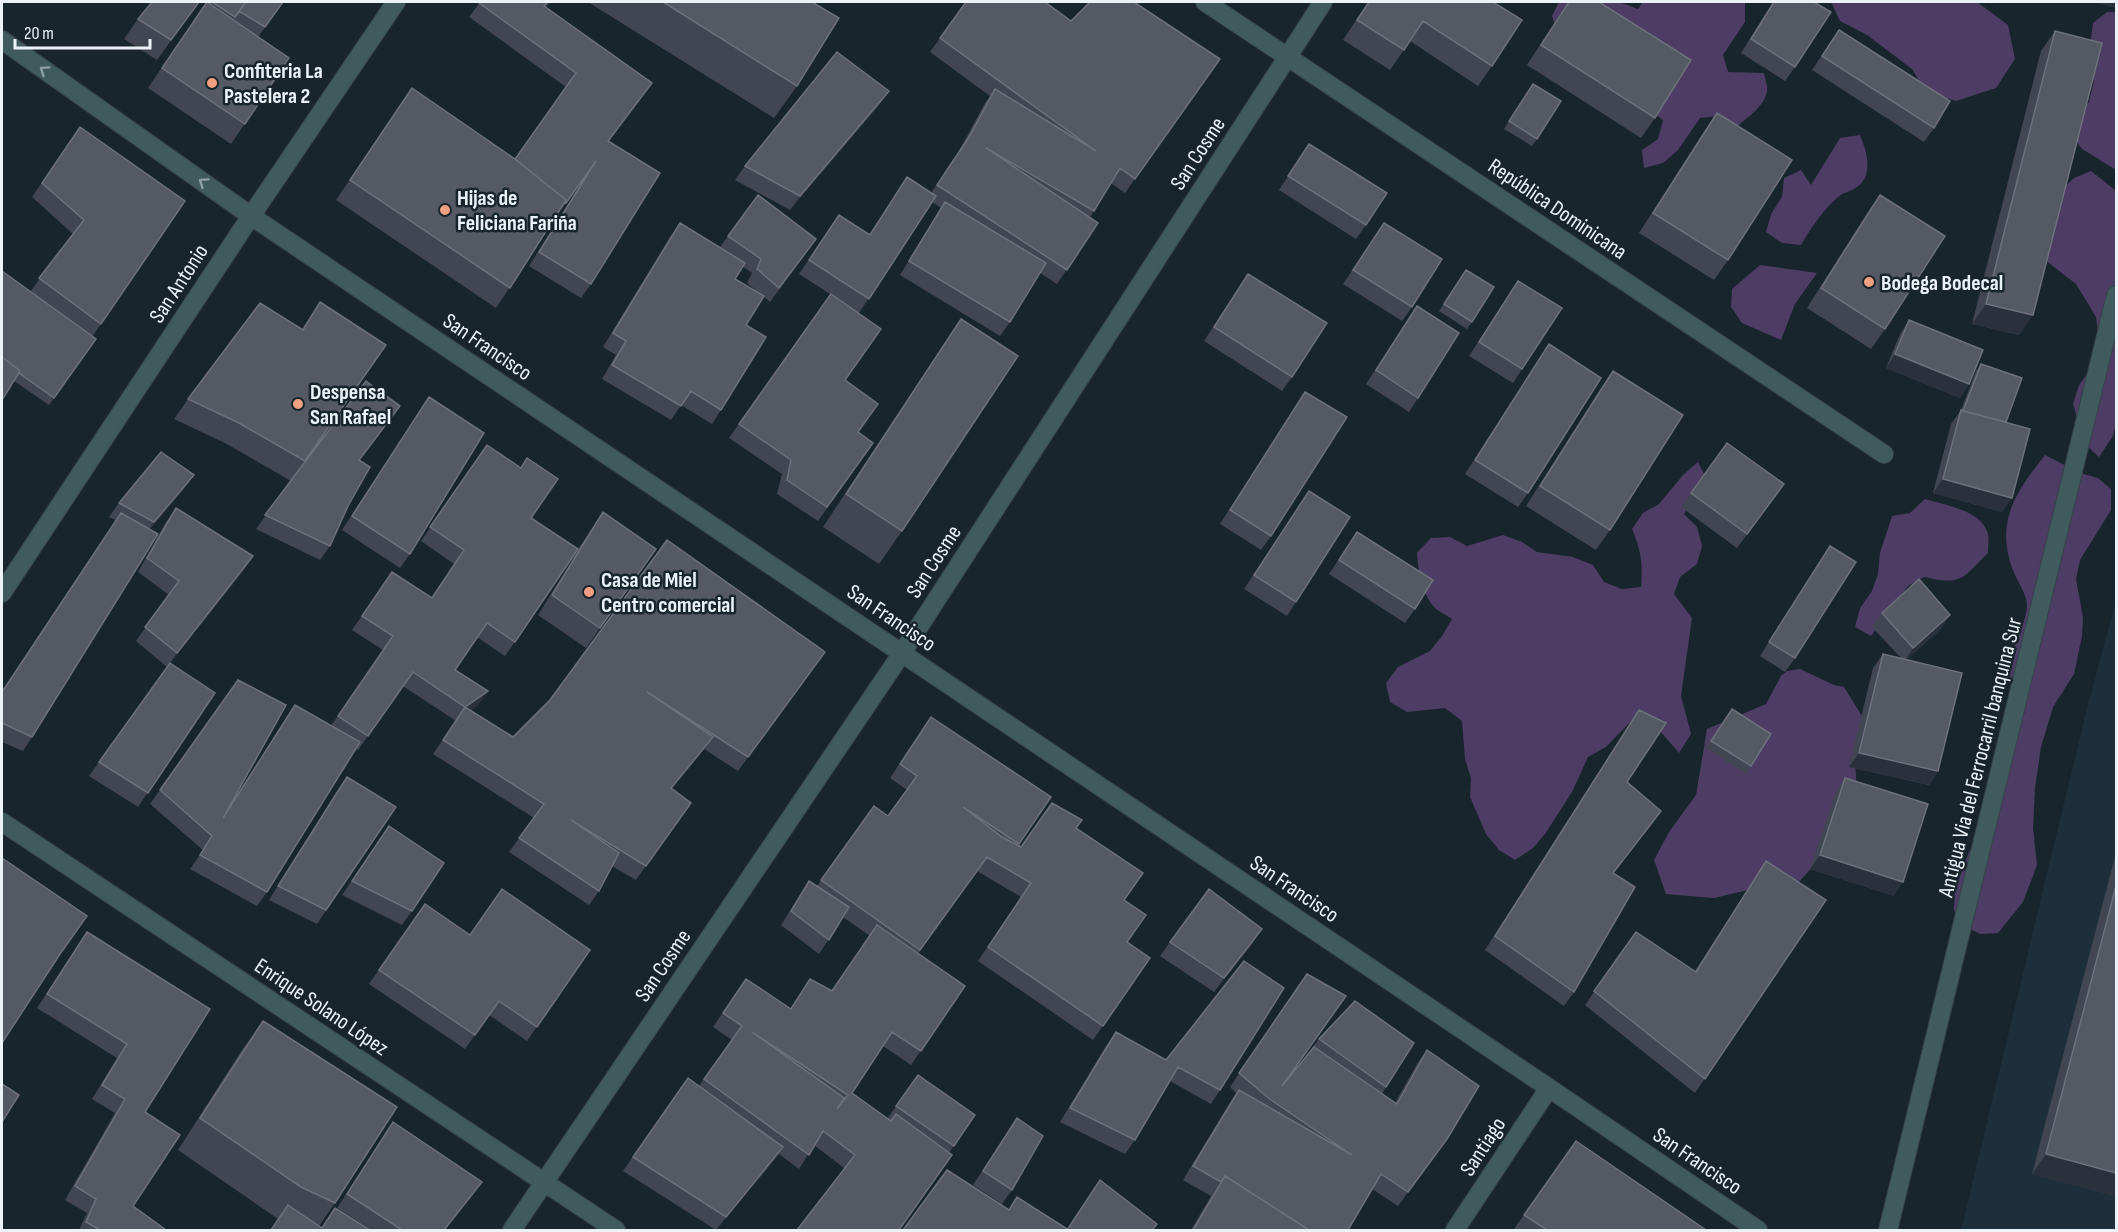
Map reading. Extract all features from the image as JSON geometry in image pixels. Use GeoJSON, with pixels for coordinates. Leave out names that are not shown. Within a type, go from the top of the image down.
{"type":"FeatureCollection","features":[{"type":"Feature","properties":{"kind":"street","name":"San Antonio"},"geometry":{"type":"LineString","coordinates":[[2,593],[251,216],[396,2]]}},
{"type":"Feature","properties":{"kind":"street","name":"República Dominicana"},"geometry":{"type":"LineString","coordinates":[[1205,2],[1884,454]]}},
{"type":"Feature","properties":{"kind":"street","name":"San Cosme"},"geometry":{"type":"LineString","coordinates":[[512,1230],[902,653],[1323,2]]}},
{"type":"Feature","properties":{"kind":"street","name":"San Francisco"},"geometry":{"type":"LineString","coordinates":[[2,40],[251,216],[1758,1230]]}},
{"type":"Feature","properties":{"kind":"street","name":"Antigua Via del Ferrocarril banquina Sur"},"geometry":{"type":"LineString","coordinates":[[1888,1230],[2116,295]]}},
{"type":"Feature","properties":{"kind":"street","name":"Enrique Solano López"},"geometry":{"type":"LineString","coordinates":[[2,822],[616,1230]]}},
{"type":"Feature","properties":{"kind":"street","name":"Santiago"},"geometry":{"type":"LineString","coordinates":[[1455,1230],[1549,1088]]}},
{"type":"Feature","properties":{"kind":"shaded area"},"geometry":{"type":"Polygon","coordinates":[[[1559,2],[1619,2],[1638,9],[1643,2],[1745,2],[1745,22],[1723,55],[1728,72],[1764,73],[1767,90],[1765,98],[1756,110],[1729,134],[1719,116],[1700,118],[1678,150],[1663,163],[1644,168],[1642,150],[1658,139],[1663,120],[1558,36],[1552,16],[1559,2]]]}},
{"type":"Feature","properties":{"kind":"shaded area"},"geometry":{"type":"Polygon","coordinates":[[[1831,2],[1977,2],[2008,25],[2015,59],[1996,88],[1956,101],[1937,95],[1921,84],[1912,69],[1867,35],[1840,21],[1831,2]]]}},
{"type":"Feature","properties":{"kind":"shaded area"},"geometry":{"type":"Polygon","coordinates":[[[2107,12],[2116,12],[2116,170],[2082,149],[2071,134],[2076,116],[2089,102],[2094,81],[2088,63],[2093,23],[2107,12]]]}},
{"type":"Feature","properties":{"kind":"shaded area"},"geometry":{"type":"Polygon","coordinates":[[[1860,135],[1868,164],[1861,184],[1833,202],[1801,245],[1782,243],[1766,232],[1771,214],[1782,197],[1784,178],[1801,170],[1811,185],[1840,138],[1860,135]]]}},
{"type":"Feature","properties":{"kind":"shaded area"},"geometry":{"type":"Polygon","coordinates":[[[2091,171],[2116,191],[2116,423],[2113,436],[2099,457],[2085,444],[2073,404],[2079,385],[2101,355],[2096,317],[2076,284],[2045,260],[2046,204],[2074,178],[2091,171]]]}},
{"type":"Feature","properties":{"kind":"shaded area"},"geometry":{"type":"Polygon","coordinates":[[[1760,265],[1817,273],[1795,304],[1781,340],[1742,323],[1731,307],[1732,289],[1760,265]]]}},
{"type":"Feature","properties":{"kind":"shaded area"},"geometry":{"type":"Polygon","coordinates":[[[2045,455],[2080,473],[2098,478],[2111,489],[2111,510],[2080,560],[2076,579],[2083,618],[2082,636],[2074,674],[2053,707],[2041,747],[2035,788],[2033,828],[2037,865],[2023,902],[1998,933],[1980,934],[1963,925],[1954,910],[1955,889],[1969,852],[1987,820],[2025,711],[2010,681],[2008,668],[2012,650],[2026,615],[2027,601],[2012,568],[2007,551],[2006,535],[2012,507],[2018,494],[2045,455]]]}},
{"type":"Feature","properties":{"kind":"shaded area"},"geometry":{"type":"Polygon","coordinates":[[[1698,462],[1706,478],[1684,514],[1697,527],[1702,546],[1697,564],[1680,577],[1674,594],[1692,618],[1681,696],[1691,734],[1679,753],[1654,724],[1634,718],[1606,747],[1588,757],[1572,792],[1545,834],[1533,848],[1515,860],[1499,850],[1486,834],[1470,797],[1471,778],[1465,759],[1462,721],[1445,708],[1407,712],[1390,702],[1386,683],[1398,667],[1430,651],[1452,619],[1435,608],[1427,596],[1420,575],[1417,553],[1431,538],[1450,537],[1467,546],[1503,535],[1522,542],[1537,552],[1573,557],[1593,565],[1604,582],[1622,589],[1641,587],[1641,557],[1632,529],[1643,513],[1659,504],[1684,474],[1698,462]]]}},
{"type":"Feature","properties":{"kind":"shaded area"},"geometry":{"type":"Polygon","coordinates":[[[1925,499],[1952,506],[1978,519],[1988,534],[1988,553],[1961,578],[1947,581],[1924,577],[1908,586],[1871,636],[1855,627],[1860,608],[1872,591],[1878,574],[1880,553],[1892,516],[1910,513],[1925,499]]]}},
{"type":"Feature","properties":{"kind":"shaded area"},"geometry":{"type":"Polygon","coordinates":[[[2116,601],[2116,1230],[1961,1230],[2087,708],[2116,601]]]}},
{"type":"Feature","properties":{"kind":"shaded area"},"geometry":{"type":"Polygon","coordinates":[[[1800,669],[1834,685],[1844,687],[1868,726],[1855,759],[1858,810],[1796,885],[1761,887],[1714,898],[1666,894],[1654,860],[1669,832],[1696,795],[1707,729],[1766,704],[1781,676],[1787,671],[1800,669]]]}},
{"type":"Feature","properties":{"kind":"building"},"geometry":{"type":"Polygon","coordinates":[[[152,2],[199,2],[171,40],[138,19],[152,2]]]}},
{"type":"Feature","properties":{"kind":"building","name":"Confiteria La Pastelera 2"},"geometry":{"type":"Polygon","coordinates":[[[207,2],[289,58],[245,124],[162,68],[207,2]]]}},
{"type":"Feature","properties":{"kind":"building"},"geometry":{"type":"Polygon","coordinates":[[[212,2],[246,2],[235,17],[212,2]]]}},
{"type":"Feature","properties":{"kind":"building"},"geometry":{"type":"Polygon","coordinates":[[[246,2],[283,2],[265,27],[239,11],[246,2]]]}},
{"type":"Feature","properties":{"kind":"building"},"geometry":{"type":"Polygon","coordinates":[[[480,2],[548,2],[544,6],[652,83],[608,141],[660,173],[591,284],[539,252],[596,161],[566,203],[566,200],[515,159],[576,73],[480,2]]]}},
{"type":"Feature","properties":{"kind":"building"},"geometry":{"type":"Polygon","coordinates":[[[663,2],[812,2],[839,18],[797,86],[663,2]]]}},
{"type":"Feature","properties":{"kind":"building"},"geometry":{"type":"Polygon","coordinates":[[[966,2],[1045,2],[1071,21],[1090,2],[1134,2],[1220,59],[1135,179],[1120,168],[1094,211],[986,148],[1098,223],[1067,270],[937,185],[969,137],[995,89],[1096,151],[940,38],[966,2]]]}},
{"type":"Feature","properties":{"kind":"building"},"geometry":{"type":"Polygon","coordinates":[[[1369,2],[1493,2],[1522,20],[1492,66],[1423,21],[1404,50],[1357,20],[1369,2]]]}},
{"type":"Feature","properties":{"kind":"building"},"geometry":{"type":"Polygon","coordinates":[[[1569,2],[1599,2],[1691,60],[1655,118],[1541,45],[1569,2]]]}},
{"type":"Feature","properties":{"kind":"building"},"geometry":{"type":"Polygon","coordinates":[[[1774,2],[1814,2],[1831,12],[1795,67],[1751,39],[1774,2]]]}},
{"type":"Feature","properties":{"kind":"building"},"geometry":{"type":"Polygon","coordinates":[[[1839,30],[1950,101],[1934,128],[1822,56],[1839,30]]]}},
{"type":"Feature","properties":{"kind":"building"},"geometry":{"type":"Polygon","coordinates":[[[2055,31],[2102,43],[2033,315],[1986,304],[2055,31]]]}},
{"type":"Feature","properties":{"kind":"building"},"geometry":{"type":"Polygon","coordinates":[[[837,52],[889,91],[800,196],[745,166],[837,52]]]}},
{"type":"Feature","properties":{"kind":"building"},"geometry":{"type":"Polygon","coordinates":[[[1533,84],[1561,101],[1537,139],[1509,121],[1533,84]]]}},
{"type":"Feature","properties":{"kind":"building","name":"Hijas de Feliciana Fariña"},"geometry":{"type":"Polygon","coordinates":[[[412,88],[515,159],[566,200],[510,288],[350,180],[412,88]]]}},
{"type":"Feature","properties":{"kind":"building"},"geometry":{"type":"Polygon","coordinates":[[[1717,113],[1792,160],[1728,260],[1653,213],[1717,113]]]}},
{"type":"Feature","properties":{"kind":"building"},"geometry":{"type":"Polygon","coordinates":[[[80,127],[185,201],[101,324],[39,278],[84,220],[42,183],[80,127]]]}},
{"type":"Feature","properties":{"kind":"building"},"geometry":{"type":"Polygon","coordinates":[[[1309,144],[1387,193],[1366,225],[1288,176],[1309,144]]]}},
{"type":"Feature","properties":{"kind":"building"},"geometry":{"type":"Polygon","coordinates":[[[907,177],[936,196],[869,299],[809,260],[839,215],[870,235],[907,177]]]}},
{"type":"Feature","properties":{"kind":"building"},"geometry":{"type":"Polygon","coordinates":[[[758,195],[816,239],[779,288],[757,269],[761,259],[728,236],[758,195]]]}},
{"type":"Feature","properties":{"kind":"building","name":"Bodega Bodecal"},"geometry":{"type":"Polygon","coordinates":[[[1880,195],[1945,236],[1885,329],[1821,288],[1880,195]]]}},
{"type":"Feature","properties":{"kind":"building"},"geometry":{"type":"Polygon","coordinates":[[[945,202],[1046,263],[1010,322],[909,261],[945,202]]]}},
{"type":"Feature","properties":{"kind":"building"},"geometry":{"type":"Polygon","coordinates":[[[680,223],[745,263],[735,279],[764,296],[746,325],[766,337],[721,410],[691,391],[681,406],[612,365],[626,341],[613,333],[680,223]]]}},
{"type":"Feature","properties":{"kind":"building"},"geometry":{"type":"Polygon","coordinates":[[[1384,223],[1442,259],[1412,307],[1353,270],[1384,223]]]}},
{"type":"Feature","properties":{"kind":"building"},"geometry":{"type":"Polygon","coordinates":[[[1466,270],[1494,287],[1472,322],[1444,304],[1466,270]]]}},
{"type":"Feature","properties":{"kind":"building"},"geometry":{"type":"Polygon","coordinates":[[[2,271],[96,339],[54,398],[19,373],[20,371],[2,357],[2,271]]]}},
{"type":"Feature","properties":{"kind":"building"},"geometry":{"type":"Polygon","coordinates":[[[1248,274],[1327,323],[1292,377],[1214,327],[1248,274]]]}},
{"type":"Feature","properties":{"kind":"building"},"geometry":{"type":"Polygon","coordinates":[[[1518,281],[1562,308],[1522,369],[1479,342],[1518,281]]]}},
{"type":"Feature","properties":{"kind":"building"},"geometry":{"type":"Polygon","coordinates":[[[831,294],[881,329],[845,380],[878,404],[858,432],[873,443],[827,507],[787,480],[791,460],[739,424],[831,294]]]}},
{"type":"Feature","properties":{"kind":"building"},"geometry":{"type":"Polygon","coordinates":[[[320,302],[386,345],[305,461],[239,423],[188,399],[260,303],[303,330],[320,302]]]}},
{"type":"Feature","properties":{"kind":"building"},"geometry":{"type":"Polygon","coordinates":[[[1417,306],[1459,333],[1418,398],[1376,370],[1417,306]]]}},
{"type":"Feature","properties":{"kind":"building"},"geometry":{"type":"Polygon","coordinates":[[[961,319],[1018,356],[902,531],[846,494],[961,319]]]}},
{"type":"Feature","properties":{"kind":"building"},"geometry":{"type":"Polygon","coordinates":[[[1909,320],[1983,350],[1969,384],[1895,354],[1909,320]]]}},
{"type":"Feature","properties":{"kind":"building"},"geometry":{"type":"Polygon","coordinates":[[[1549,344],[1601,378],[1528,493],[1475,460],[1549,344]]]}},
{"type":"Feature","properties":{"kind":"building"},"geometry":{"type":"Polygon","coordinates":[[[2,357],[20,371],[2,400],[2,357]]]}},
{"type":"Feature","properties":{"kind":"building"},"geometry":{"type":"Polygon","coordinates":[[[1981,364],[2022,378],[2006,422],[1963,411],[1981,364]]]}},
{"type":"Feature","properties":{"kind":"building"},"geometry":{"type":"Polygon","coordinates":[[[1613,371],[1683,415],[1610,530],[1540,486],[1613,371]]]}},
{"type":"Feature","properties":{"kind":"building"},"geometry":{"type":"Polygon","coordinates":[[[366,381],[400,406],[359,460],[370,467],[348,506],[330,546],[265,515],[366,381]]]}},
{"type":"Feature","properties":{"kind":"building"},"geometry":{"type":"Polygon","coordinates":[[[1305,392],[1347,417],[1271,536],[1230,510],[1305,392]]]}},
{"type":"Feature","properties":{"kind":"building"},"geometry":{"type":"Polygon","coordinates":[[[429,397],[484,433],[410,554],[352,516],[429,397]]]}},
{"type":"Feature","properties":{"kind":"building"},"geometry":{"type":"Polygon","coordinates":[[[1961,410],[2030,429],[2012,498],[1943,479],[1961,410]]]}},
{"type":"Feature","properties":{"kind":"building"},"geometry":{"type":"Polygon","coordinates":[[[1727,443],[1784,484],[1747,534],[1691,493],[1727,443]]]}},
{"type":"Feature","properties":{"kind":"building"},"geometry":{"type":"Polygon","coordinates":[[[487,445],[521,468],[527,458],[558,479],[531,518],[578,549],[515,642],[487,623],[455,670],[488,691],[465,707],[413,672],[368,736],[338,716],[393,636],[362,616],[392,572],[432,598],[464,550],[430,527],[487,445]]]}},
{"type":"Feature","properties":{"kind":"building"},"geometry":{"type":"Polygon","coordinates":[[[161,452],[194,475],[154,522],[119,503],[161,452]]]}},
{"type":"Feature","properties":{"kind":"building"},"geometry":{"type":"Polygon","coordinates":[[[1309,491],[1350,517],[1296,602],[1254,575],[1309,491]]]}},
{"type":"Feature","properties":{"kind":"building"},"geometry":{"type":"Polygon","coordinates":[[[176,508],[253,556],[177,653],[145,627],[179,581],[147,558],[176,508]]]}},
{"type":"Feature","properties":{"kind":"building","name":"Casa de Miel Centro comercial"},"geometry":{"type":"Polygon","coordinates":[[[603,512],[656,549],[600,628],[552,595],[603,512]]]}},
{"type":"Feature","properties":{"kind":"building"},"geometry":{"type":"Polygon","coordinates":[[[121,513],[158,534],[32,737],[2,723],[2,692],[121,513]]]}},
{"type":"Feature","properties":{"kind":"building"},"geometry":{"type":"Polygon","coordinates":[[[1357,532],[1433,580],[1415,609],[1339,560],[1357,532]]]}},
{"type":"Feature","properties":{"kind":"building"},"geometry":{"type":"Polygon","coordinates":[[[667,540],[825,652],[748,757],[647,692],[713,737],[671,788],[691,803],[646,866],[571,820],[619,853],[599,891],[519,838],[544,804],[443,740],[465,707],[513,737],[550,700],[667,540]]]}},
{"type":"Feature","properties":{"kind":"building"},"geometry":{"type":"Polygon","coordinates":[[[1830,546],[1856,562],[1795,658],[1769,642],[1830,546]]]}},
{"type":"Feature","properties":{"kind":"building"},"geometry":{"type":"Polygon","coordinates":[[[1919,579],[1950,615],[1913,648],[1882,613],[1919,579]]]}},
{"type":"Feature","properties":{"kind":"building"},"geometry":{"type":"Polygon","coordinates":[[[1883,654],[1962,673],[1938,771],[1859,753],[1883,654]]]}},
{"type":"Feature","properties":{"kind":"building"},"geometry":{"type":"Polygon","coordinates":[[[170,663],[215,693],[148,793],[99,762],[170,663]]]}},
{"type":"Feature","properties":{"kind":"building"},"geometry":{"type":"Polygon","coordinates":[[[238,680],[286,705],[223,818],[295,705],[360,742],[267,892],[200,855],[212,836],[160,790],[238,680]]]}},
{"type":"Feature","properties":{"kind":"building"},"geometry":{"type":"Polygon","coordinates":[[[1732,709],[1771,734],[1751,766],[1711,741],[1732,709]]]}},
{"type":"Feature","properties":{"kind":"building"},"geometry":{"type":"Polygon","coordinates":[[[1639,710],[1666,723],[1627,782],[1661,811],[1613,873],[1635,887],[1574,992],[1495,936],[1639,710]]]}},
{"type":"Feature","properties":{"kind":"building"},"geometry":{"type":"Polygon","coordinates":[[[931,717],[1051,797],[1019,844],[963,807],[1002,837],[1021,847],[1052,803],[1082,820],[1076,828],[1143,873],[1124,900],[1146,915],[1127,942],[1150,958],[1103,1026],[988,947],[1031,883],[987,857],[920,950],[821,880],[874,806],[888,816],[917,776],[900,764],[931,717]]]}},
{"type":"Feature","properties":{"kind":"building"},"geometry":{"type":"Polygon","coordinates":[[[347,777],[396,807],[326,910],[278,886],[347,777]]]}},
{"type":"Feature","properties":{"kind":"building"},"geometry":{"type":"Polygon","coordinates":[[[1845,778],[1928,804],[1903,882],[1820,855],[1845,778]]]}},
{"type":"Feature","properties":{"kind":"building"},"geometry":{"type":"Polygon","coordinates":[[[389,826],[444,863],[412,911],[352,881],[389,826]]]}},
{"type":"Feature","properties":{"kind":"building"},"geometry":{"type":"Polygon","coordinates":[[[2,858],[87,916],[2,1043],[2,858]]]}},
{"type":"Feature","properties":{"kind":"building"},"geometry":{"type":"Polygon","coordinates":[[[1766,861],[1826,900],[1705,1079],[1594,991],[1636,932],[1696,972],[1766,861]]]}},
{"type":"Feature","properties":{"kind":"building"},"geometry":{"type":"Polygon","coordinates":[[[809,881],[849,907],[829,940],[791,911],[809,881]]]}},
{"type":"Feature","properties":{"kind":"building"},"geometry":{"type":"Polygon","coordinates":[[[2116,886],[2116,1173],[2046,1154],[2116,886]]]}},
{"type":"Feature","properties":{"kind":"building"},"geometry":{"type":"Polygon","coordinates":[[[502,889],[590,950],[537,1027],[499,1001],[475,1035],[379,970],[425,904],[470,935],[502,889]]]}},
{"type":"Feature","properties":{"kind":"building"},"geometry":{"type":"Polygon","coordinates":[[[1209,889],[1262,929],[1224,978],[1170,942],[1209,889]]]}},
{"type":"Feature","properties":{"kind":"building"},"geometry":{"type":"Polygon","coordinates":[[[877,925],[965,986],[921,1051],[892,1032],[852,1093],[891,1121],[896,1114],[952,1155],[899,1230],[797,1230],[855,1155],[823,1131],[809,1155],[704,1079],[742,1026],[723,1013],[746,979],[791,1009],[810,979],[832,991],[877,925]],[[752,1032],[844,1098],[837,1109],[848,1095],[752,1032]]]}},
{"type":"Feature","properties":{"kind":"building"},"geometry":{"type":"Polygon","coordinates":[[[87,932],[210,1009],[145,1112],[180,1135],[133,1206],[166,1230],[100,1230],[86,1222],[96,1199],[75,1186],[125,1099],[102,1085],[127,1044],[47,994],[87,932]]]}},
{"type":"Feature","properties":{"kind":"building"},"geometry":{"type":"Polygon","coordinates":[[[1244,961],[1284,988],[1220,1090],[1178,1067],[1135,1140],[1070,1108],[1116,1032],[1166,1060],[1244,961]]]}},
{"type":"Feature","properties":{"kind":"building"},"geometry":{"type":"Polygon","coordinates":[[[1307,974],[1346,996],[1282,1086],[1314,1047],[1397,1104],[1427,1050],[1479,1086],[1447,1139],[1408,1192],[1381,1174],[1348,1230],[1309,1230],[1225,1176],[1221,1182],[1193,1166],[1239,1090],[1352,1155],[1271,1100],[1239,1073],[1307,974]]]}},
{"type":"Feature","properties":{"kind":"building"},"geometry":{"type":"Polygon","coordinates":[[[1355,1001],[1414,1043],[1386,1087],[1319,1039],[1355,1001]]]}},
{"type":"Feature","properties":{"kind":"building"},"geometry":{"type":"Polygon","coordinates":[[[263,1021],[397,1107],[335,1203],[301,1187],[200,1118],[263,1021]]]}},
{"type":"Feature","properties":{"kind":"building"},"geometry":{"type":"Polygon","coordinates":[[[918,1075],[975,1115],[954,1146],[896,1106],[918,1075]]]}},
{"type":"Feature","properties":{"kind":"building"},"geometry":{"type":"Polygon","coordinates":[[[688,1078],[783,1147],[726,1217],[633,1157],[688,1078]]]}},
{"type":"Feature","properties":{"kind":"building"},"geometry":{"type":"Polygon","coordinates":[[[2,1084],[19,1095],[2,1122],[2,1084]]]}},
{"type":"Feature","properties":{"kind":"building"},"geometry":{"type":"Polygon","coordinates":[[[1017,1118],[1043,1136],[1012,1190],[983,1171],[1017,1118]]]}},
{"type":"Feature","properties":{"kind":"building"},"geometry":{"type":"Polygon","coordinates":[[[393,1122],[482,1182],[444,1230],[402,1230],[347,1194],[393,1122]]]}},
{"type":"Feature","properties":{"kind":"building"},"geometry":{"type":"Polygon","coordinates":[[[1576,1141],[1706,1230],[1547,1230],[1524,1215],[1576,1141]]]}},
{"type":"Feature","properties":{"kind":"building"},"geometry":{"type":"Polygon","coordinates":[[[947,1170],[1009,1210],[1017,1197],[1067,1229],[903,1230],[947,1170]]]}},
{"type":"Feature","properties":{"kind":"building"},"geometry":{"type":"Polygon","coordinates":[[[1225,1176],[1309,1230],[1193,1230],[1225,1176]]]}},
{"type":"Feature","properties":{"kind":"building"},"geometry":{"type":"Polygon","coordinates":[[[1100,1180],[1157,1224],[1152,1230],[1067,1230],[1100,1180]]]}},
{"type":"Feature","properties":{"kind":"building"},"geometry":{"type":"Polygon","coordinates":[[[288,1205],[322,1228],[335,1208],[370,1230],[271,1230],[288,1205]]]}},
{"type":"Feature","properties":{"kind":"place","name":"Confiteria La Pastelera 2"},"geometry":{"type":"Point","coordinates":[212,83]}},
{"type":"Feature","properties":{"kind":"place","name":"Hijas de Feliciana Fariña"},"geometry":{"type":"Point","coordinates":[445,210]}},
{"type":"Feature","properties":{"kind":"place","name":"Bodega Bodecal"},"geometry":{"type":"Point","coordinates":[1869,282]}},
{"type":"Feature","properties":{"kind":"place","name":"Despensa San Rafael"},"geometry":{"type":"Point","coordinates":[298,404]}},
{"type":"Feature","properties":{"kind":"place","name":"Casa de Miel Centro comercial"},"geometry":{"type":"Point","coordinates":[589,592]}}]}
